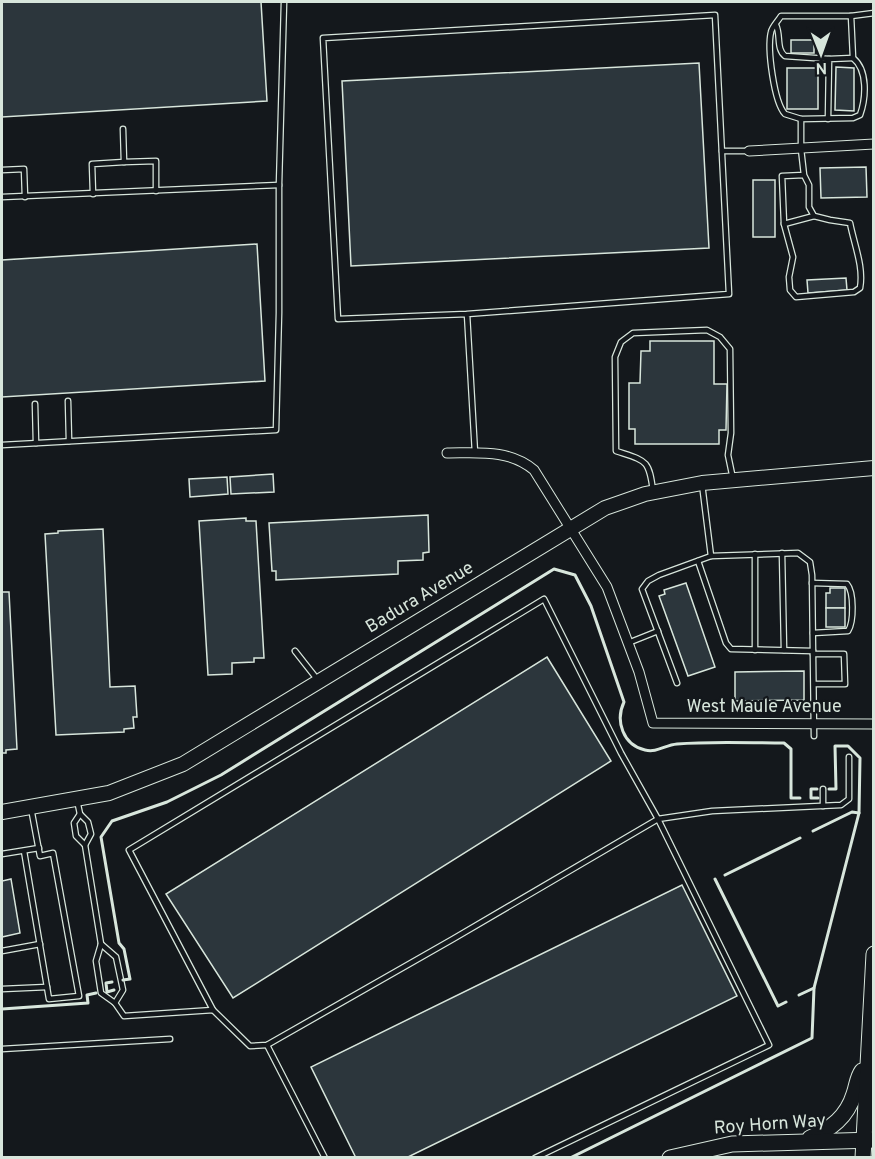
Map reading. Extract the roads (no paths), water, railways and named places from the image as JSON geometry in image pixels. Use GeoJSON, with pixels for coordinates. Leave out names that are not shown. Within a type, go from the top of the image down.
{"type":"FeatureCollection","features":[{"type":"Feature","properties":{"kind":"main road","name":"Badura Avenue"},"geometry":{"type":"LineString","coordinates":[[2,812],[109,793],[183,764],[605,508],[654,492],[702,483],[873,468]]}},
{"type":"Feature","properties":{"kind":"main road"},"geometry":{"type":"LineString","coordinates":[[863,1158],[869,1140],[868,1064],[873,954]]}},
{"type":"Feature","properties":{"kind":"main road"},"geometry":{"type":"LineString","coordinates":[[801,1141],[823,1132],[843,1116],[851,1104],[858,1076],[868,1064]]}},
{"type":"Feature","properties":{"kind":"main road","name":"Roy Horn Way"},"geometry":{"type":"LineString","coordinates":[[670,1158],[732,1144],[869,1140]]}},
{"type":"Feature","properties":{"kind":"street"},"geometry":{"type":"LineString","coordinates":[[749,151],[873,144]]}},
{"type":"Feature","properties":{"kind":"street"},"geometry":{"type":"LineString","coordinates":[[447,453],[510,455],[534,470],[607,587],[628,643]]}},
{"type":"Feature","properties":{"kind":"street","name":"West Maule Avenue"},"geometry":{"type":"LineString","coordinates":[[628,643],[639,672],[653,723],[873,724]]}},
{"type":"Feature","properties":{"kind":"lane"},"geometry":{"type":"LineString","coordinates":[[2,445],[276,430],[284,2]]}},
{"type":"Feature","properties":{"kind":"lane"},"geometry":{"type":"LineString","coordinates":[[851,16],[853,58],[860,67],[863,83],[860,115],[853,118],[801,119],[785,114],[777,103],[777,92],[772,81],[771,31],[781,16],[851,16],[873,13]]}},
{"type":"Feature","properties":{"kind":"lane"},"geometry":{"type":"LineString","coordinates":[[715,15],[729,294],[467,314],[338,319],[323,38],[715,15]]}},
{"type":"Feature","properties":{"kind":"lane"},"geometry":{"type":"LineString","coordinates":[[776,25],[779,32],[780,50],[785,56],[853,58]]}},
{"type":"Feature","properties":{"kind":"lane"},"geometry":{"type":"LineString","coordinates":[[828,59],[828,119]]}},
{"type":"Feature","properties":{"kind":"lane"},"geometry":{"type":"LineString","coordinates":[[828,82],[836,83]]}},
{"type":"Feature","properties":{"kind":"lane"},"geometry":{"type":"LineString","coordinates":[[855,83],[863,83]]}},
{"type":"Feature","properties":{"kind":"lane"},"geometry":{"type":"LineString","coordinates":[[828,101],[836,101]]}},
{"type":"Feature","properties":{"kind":"lane"},"geometry":{"type":"LineString","coordinates":[[855,101],[863,101]]}},
{"type":"Feature","properties":{"kind":"lane"},"geometry":{"type":"LineString","coordinates":[[801,119],[804,175],[809,185],[809,207],[814,216]]}},
{"type":"Feature","properties":{"kind":"lane"},"geometry":{"type":"LineString","coordinates":[[123,129],[124,162]]}},
{"type":"Feature","properties":{"kind":"lane"},"geometry":{"type":"LineString","coordinates":[[722,151],[749,151]]}},
{"type":"Feature","properties":{"kind":"lane"},"geometry":{"type":"LineString","coordinates":[[93,194],[92,164],[124,162],[156,161],[156,191]]}},
{"type":"Feature","properties":{"kind":"lane"},"geometry":{"type":"LineString","coordinates":[[2,170],[24,169],[25,196]]}},
{"type":"Feature","properties":{"kind":"lane"},"geometry":{"type":"LineString","coordinates":[[784,224],[814,216],[850,223],[860,269],[860,288],[854,292],[796,297],[790,290],[792,257],[784,224],[782,176],[804,175]]}},
{"type":"Feature","properties":{"kind":"lane"},"geometry":{"type":"LineString","coordinates":[[2,197],[279,186]]}},
{"type":"Feature","properties":{"kind":"lane"},"geometry":{"type":"LineString","coordinates":[[467,314],[475,453]]}},
{"type":"Feature","properties":{"kind":"lane"},"geometry":{"type":"LineString","coordinates":[[654,492],[651,470],[646,463],[616,451],[615,357],[621,342],[633,333],[707,330],[720,337],[730,349],[731,433],[728,455],[733,479]]}},
{"type":"Feature","properties":{"kind":"lane"},"geometry":{"type":"LineString","coordinates":[[68,401],[69,441]]}},
{"type":"Feature","properties":{"kind":"lane"},"geometry":{"type":"LineString","coordinates":[[35,404],[36,443]]}},
{"type":"Feature","properties":{"kind":"lane"},"geometry":{"type":"LineString","coordinates":[[702,483],[711,556]]}},
{"type":"Feature","properties":{"kind":"lane"},"geometry":{"type":"LineString","coordinates":[[782,553],[784,650]]}},
{"type":"Feature","properties":{"kind":"lane"},"geometry":{"type":"LineString","coordinates":[[677,683],[642,588],[648,581],[658,574],[711,556],[798,553],[810,562],[812,583],[814,736]]}},
{"type":"Feature","properties":{"kind":"lane"},"geometry":{"type":"LineString","coordinates":[[755,554],[755,650]]}},
{"type":"Feature","properties":{"kind":"lane"},"geometry":{"type":"LineString","coordinates":[[698,561],[726,643],[731,649],[844,654],[845,684],[814,684]]}},
{"type":"Feature","properties":{"kind":"lane"},"geometry":{"type":"LineString","coordinates":[[812,583],[847,584],[850,589],[852,625],[848,631],[813,633]]}},
{"type":"Feature","properties":{"kind":"lane"},"geometry":{"type":"LineString","coordinates":[[535,1158],[770,1045],[658,819],[621,753],[544,598],[129,850],[213,1010],[250,1046],[267,1045],[658,819],[712,811],[841,805],[849,799],[849,757]]}},
{"type":"Feature","properties":{"kind":"lane"},"geometry":{"type":"LineString","coordinates":[[628,643],[658,631]]}},
{"type":"Feature","properties":{"kind":"lane"},"geometry":{"type":"LineString","coordinates":[[295,651],[319,681]]}},
{"type":"Feature","properties":{"kind":"lane"},"geometry":{"type":"LineString","coordinates":[[823,789],[823,806]]}},
{"type":"Feature","properties":{"kind":"lane"},"geometry":{"type":"LineString","coordinates":[[805,798],[805,807]]}},
{"type":"Feature","properties":{"kind":"lane"},"geometry":{"type":"LineString","coordinates":[[77,799],[80,814],[88,822],[91,834],[85,845]]}},
{"type":"Feature","properties":{"kind":"lane"},"geometry":{"type":"LineString","coordinates":[[24,851],[49,999],[79,996],[53,853],[40,856],[31,808]]}},
{"type":"Feature","properties":{"kind":"lane"},"geometry":{"type":"LineString","coordinates":[[80,814],[74,823],[76,836],[85,845],[101,944],[96,961],[101,993],[115,1003],[124,1016],[213,1010]]}},
{"type":"Feature","properties":{"kind":"lane"},"geometry":{"type":"LineString","coordinates":[[2,854],[39,848]]}},
{"type":"Feature","properties":{"kind":"lane"},"geometry":{"type":"LineString","coordinates":[[2,951],[40,944]]}},
{"type":"Feature","properties":{"kind":"lane"},"geometry":{"type":"LineString","coordinates":[[101,944],[116,957],[118,965],[123,990],[115,1003]]}},
{"type":"Feature","properties":{"kind":"lane"},"geometry":{"type":"LineString","coordinates":[[2,989],[47,987]]}},
{"type":"Feature","properties":{"kind":"lane"},"geometry":{"type":"LineString","coordinates":[[2,1048],[170,1039]]}},
{"type":"Feature","properties":{"kind":"lane"},"geometry":{"type":"LineString","coordinates":[[267,1045],[325,1158]]}}]}
